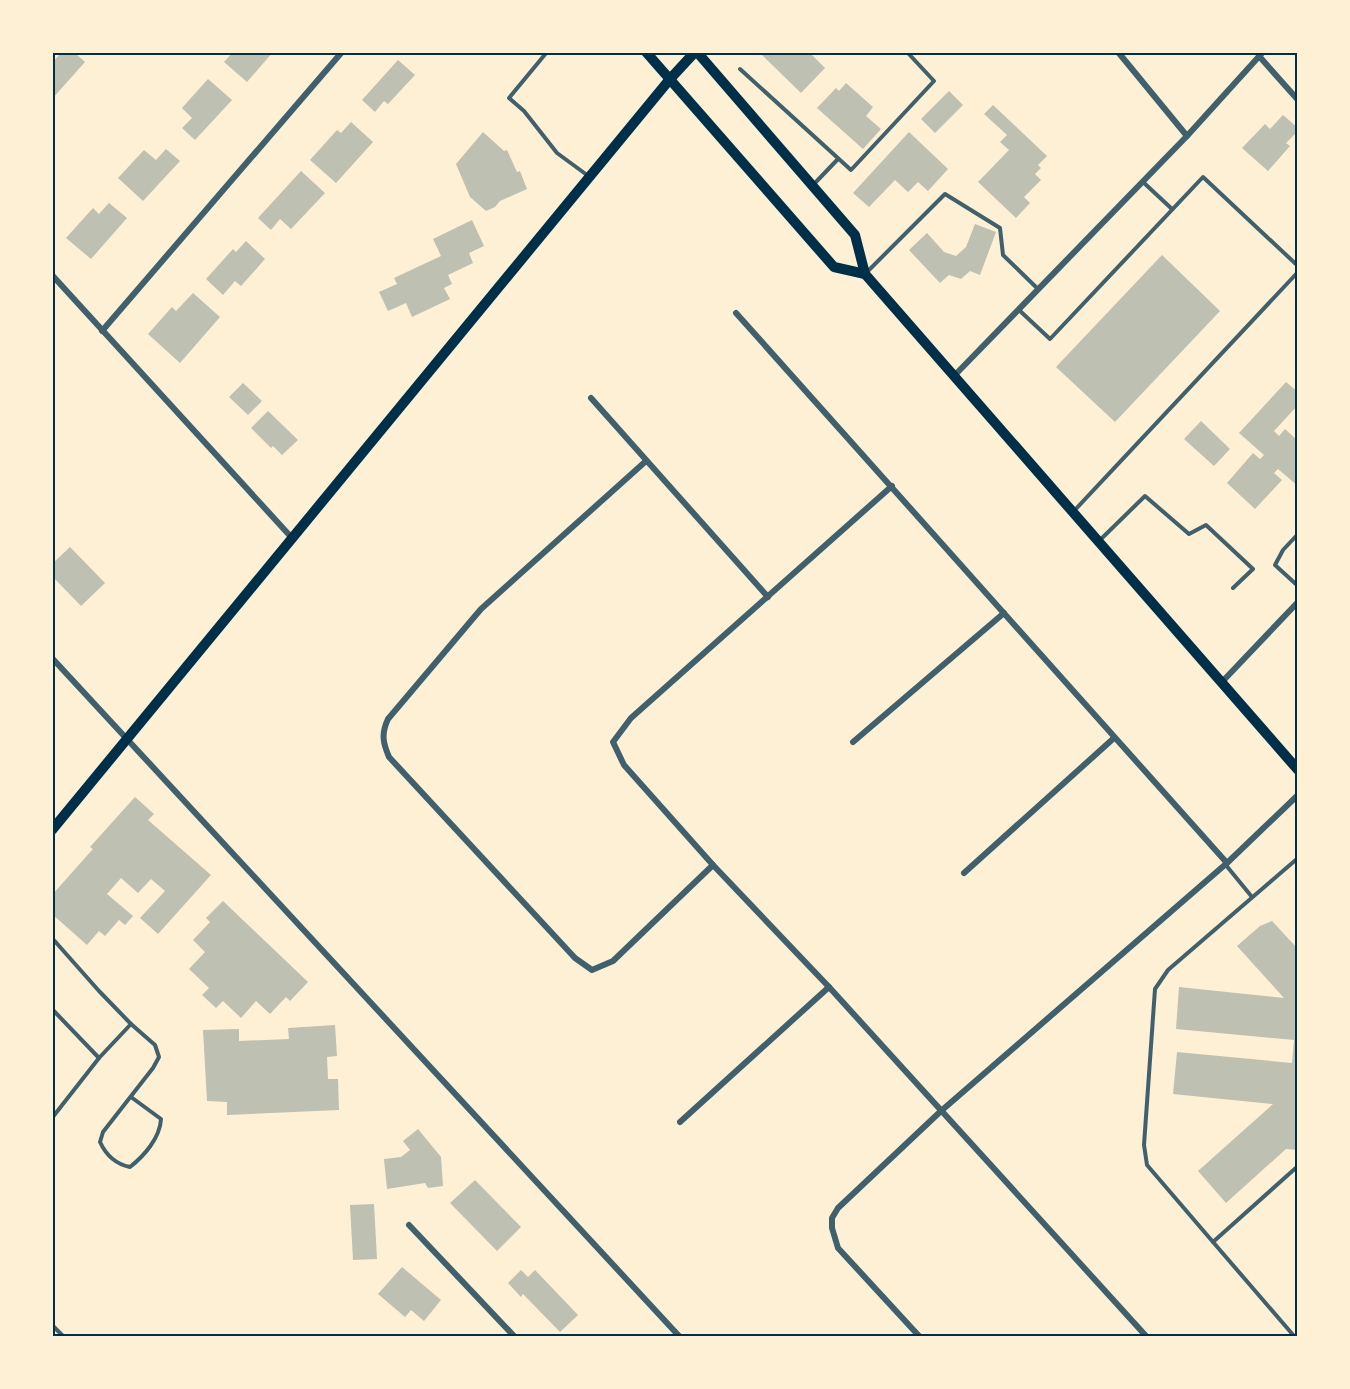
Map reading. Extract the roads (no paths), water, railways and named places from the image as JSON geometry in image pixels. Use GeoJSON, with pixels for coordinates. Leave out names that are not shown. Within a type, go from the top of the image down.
{"type":"FeatureCollection","features":[{"type":"Feature","properties":{"kind":"main road"},"geometry":{"type":"LineString","coordinates":[[646,52],[834,267],[865,274]]}},
{"type":"Feature","properties":{"kind":"main road"},"geometry":{"type":"LineString","coordinates":[[52,830],[670,79],[696,52],[855,235],[865,274],[1298,770]]}},
{"type":"Feature","properties":{"kind":"street"},"geometry":{"type":"LineString","coordinates":[[102,331],[342,52]]}},
{"type":"Feature","properties":{"kind":"street"},"geometry":{"type":"LineString","coordinates":[[1118,52],[1187,136]]}},
{"type":"Feature","properties":{"kind":"street"},"geometry":{"type":"LineString","coordinates":[[954,376],[1187,136],[1261,54],[1298,100]]}},
{"type":"Feature","properties":{"kind":"street"},"geometry":{"type":"LineString","coordinates":[[52,276],[292,538]]}},
{"type":"Feature","properties":{"kind":"street"},"geometry":{"type":"LineString","coordinates":[[736,313],[1226,863]]}},
{"type":"Feature","properties":{"kind":"street"},"geometry":{"type":"LineString","coordinates":[[591,398],[768,597]]}},
{"type":"Feature","properties":{"kind":"street"},"geometry":{"type":"LineString","coordinates":[[646,461],[481,609],[388,719],[384,729],[383,743],[390,757],[576,958],[592,970],[613,961],[713,865]]}},
{"type":"Feature","properties":{"kind":"street"},"geometry":{"type":"LineString","coordinates":[[892,486],[631,718],[613,742],[624,765],[713,865],[829,987],[1146,1336]]}},
{"type":"Feature","properties":{"kind":"street"},"geometry":{"type":"LineString","coordinates":[[1221,683],[1298,602]]}},
{"type":"Feature","properties":{"kind":"street"},"geometry":{"type":"LineString","coordinates":[[853,742],[1004,613]]}},
{"type":"Feature","properties":{"kind":"street"},"geometry":{"type":"LineString","coordinates":[[52,658],[679,1336]]}},
{"type":"Feature","properties":{"kind":"street"},"geometry":{"type":"LineString","coordinates":[[964,873],[1114,738]]}},
{"type":"Feature","properties":{"kind":"street"},"geometry":{"type":"LineString","coordinates":[[919,1336],[838,1248],[832,1228],[832,1218],[838,1208],[940,1111],[1226,863],[1298,795]]}},
{"type":"Feature","properties":{"kind":"street"},"geometry":{"type":"LineString","coordinates":[[680,1122],[829,987]]}},
{"type":"Feature","properties":{"kind":"street"},"geometry":{"type":"LineString","coordinates":[[409,1225],[514,1336]]}},
{"type":"Feature","properties":{"kind":"lane"},"geometry":{"type":"LineString","coordinates":[[547,52],[509,98],[524,111],[556,153],[590,177]]}},
{"type":"Feature","properties":{"kind":"lane"},"geometry":{"type":"LineString","coordinates":[[740,69],[851,170],[934,81],[907,52]]}},
{"type":"Feature","properties":{"kind":"lane"},"geometry":{"type":"LineString","coordinates":[[812,186],[838,159]]}},
{"type":"Feature","properties":{"kind":"lane"},"geometry":{"type":"LineString","coordinates":[[1018,309],[1050,339],[1203,177],[1298,266]]}},
{"type":"Feature","properties":{"kind":"lane"},"geometry":{"type":"LineString","coordinates":[[1143,181],[1172,209]]}},
{"type":"Feature","properties":{"kind":"lane"},"geometry":{"type":"LineString","coordinates":[[865,274],[945,194],[1000,228],[1003,255],[1038,289]]}},
{"type":"Feature","properties":{"kind":"lane"},"geometry":{"type":"LineString","coordinates":[[1072,513],[1298,272]]}},
{"type":"Feature","properties":{"kind":"lane"},"geometry":{"type":"LineString","coordinates":[[1098,542],[1145,496],[1189,534],[1206,525],[1253,568],[1233,588]]}},
{"type":"Feature","properties":{"kind":"lane"},"geometry":{"type":"LineString","coordinates":[[1298,534],[1282,550],[1275,565],[1298,586]]}},
{"type":"Feature","properties":{"kind":"lane"},"geometry":{"type":"LineString","coordinates":[[1294,1336],[1147,1165],[1144,1145],[1155,989],[1168,970],[1298,858]]}},
{"type":"Feature","properties":{"kind":"lane"},"geometry":{"type":"LineString","coordinates":[[1226,863],[1252,897]]}},
{"type":"Feature","properties":{"kind":"lane"},"geometry":{"type":"LineString","coordinates":[[52,938],[131,1024],[155,1045],[159,1057],[153,1068],[131,1096],[103,1132],[100,1142],[105,1153],[121,1166],[130,1167],[138,1161],[160,1132],[161,1119],[131,1096]]}},
{"type":"Feature","properties":{"kind":"lane"},"geometry":{"type":"LineString","coordinates":[[52,1010],[99,1058]]}},
{"type":"Feature","properties":{"kind":"lane"},"geometry":{"type":"LineString","coordinates":[[52,1118],[99,1058],[131,1024]]}},
{"type":"Feature","properties":{"kind":"lane"},"geometry":{"type":"LineString","coordinates":[[1213,1242],[1298,1166]]}},
{"type":"Feature","properties":{"kind":"lane"},"geometry":{"type":"LineString","coordinates":[[52,1325],[63,1336]]}}]}
